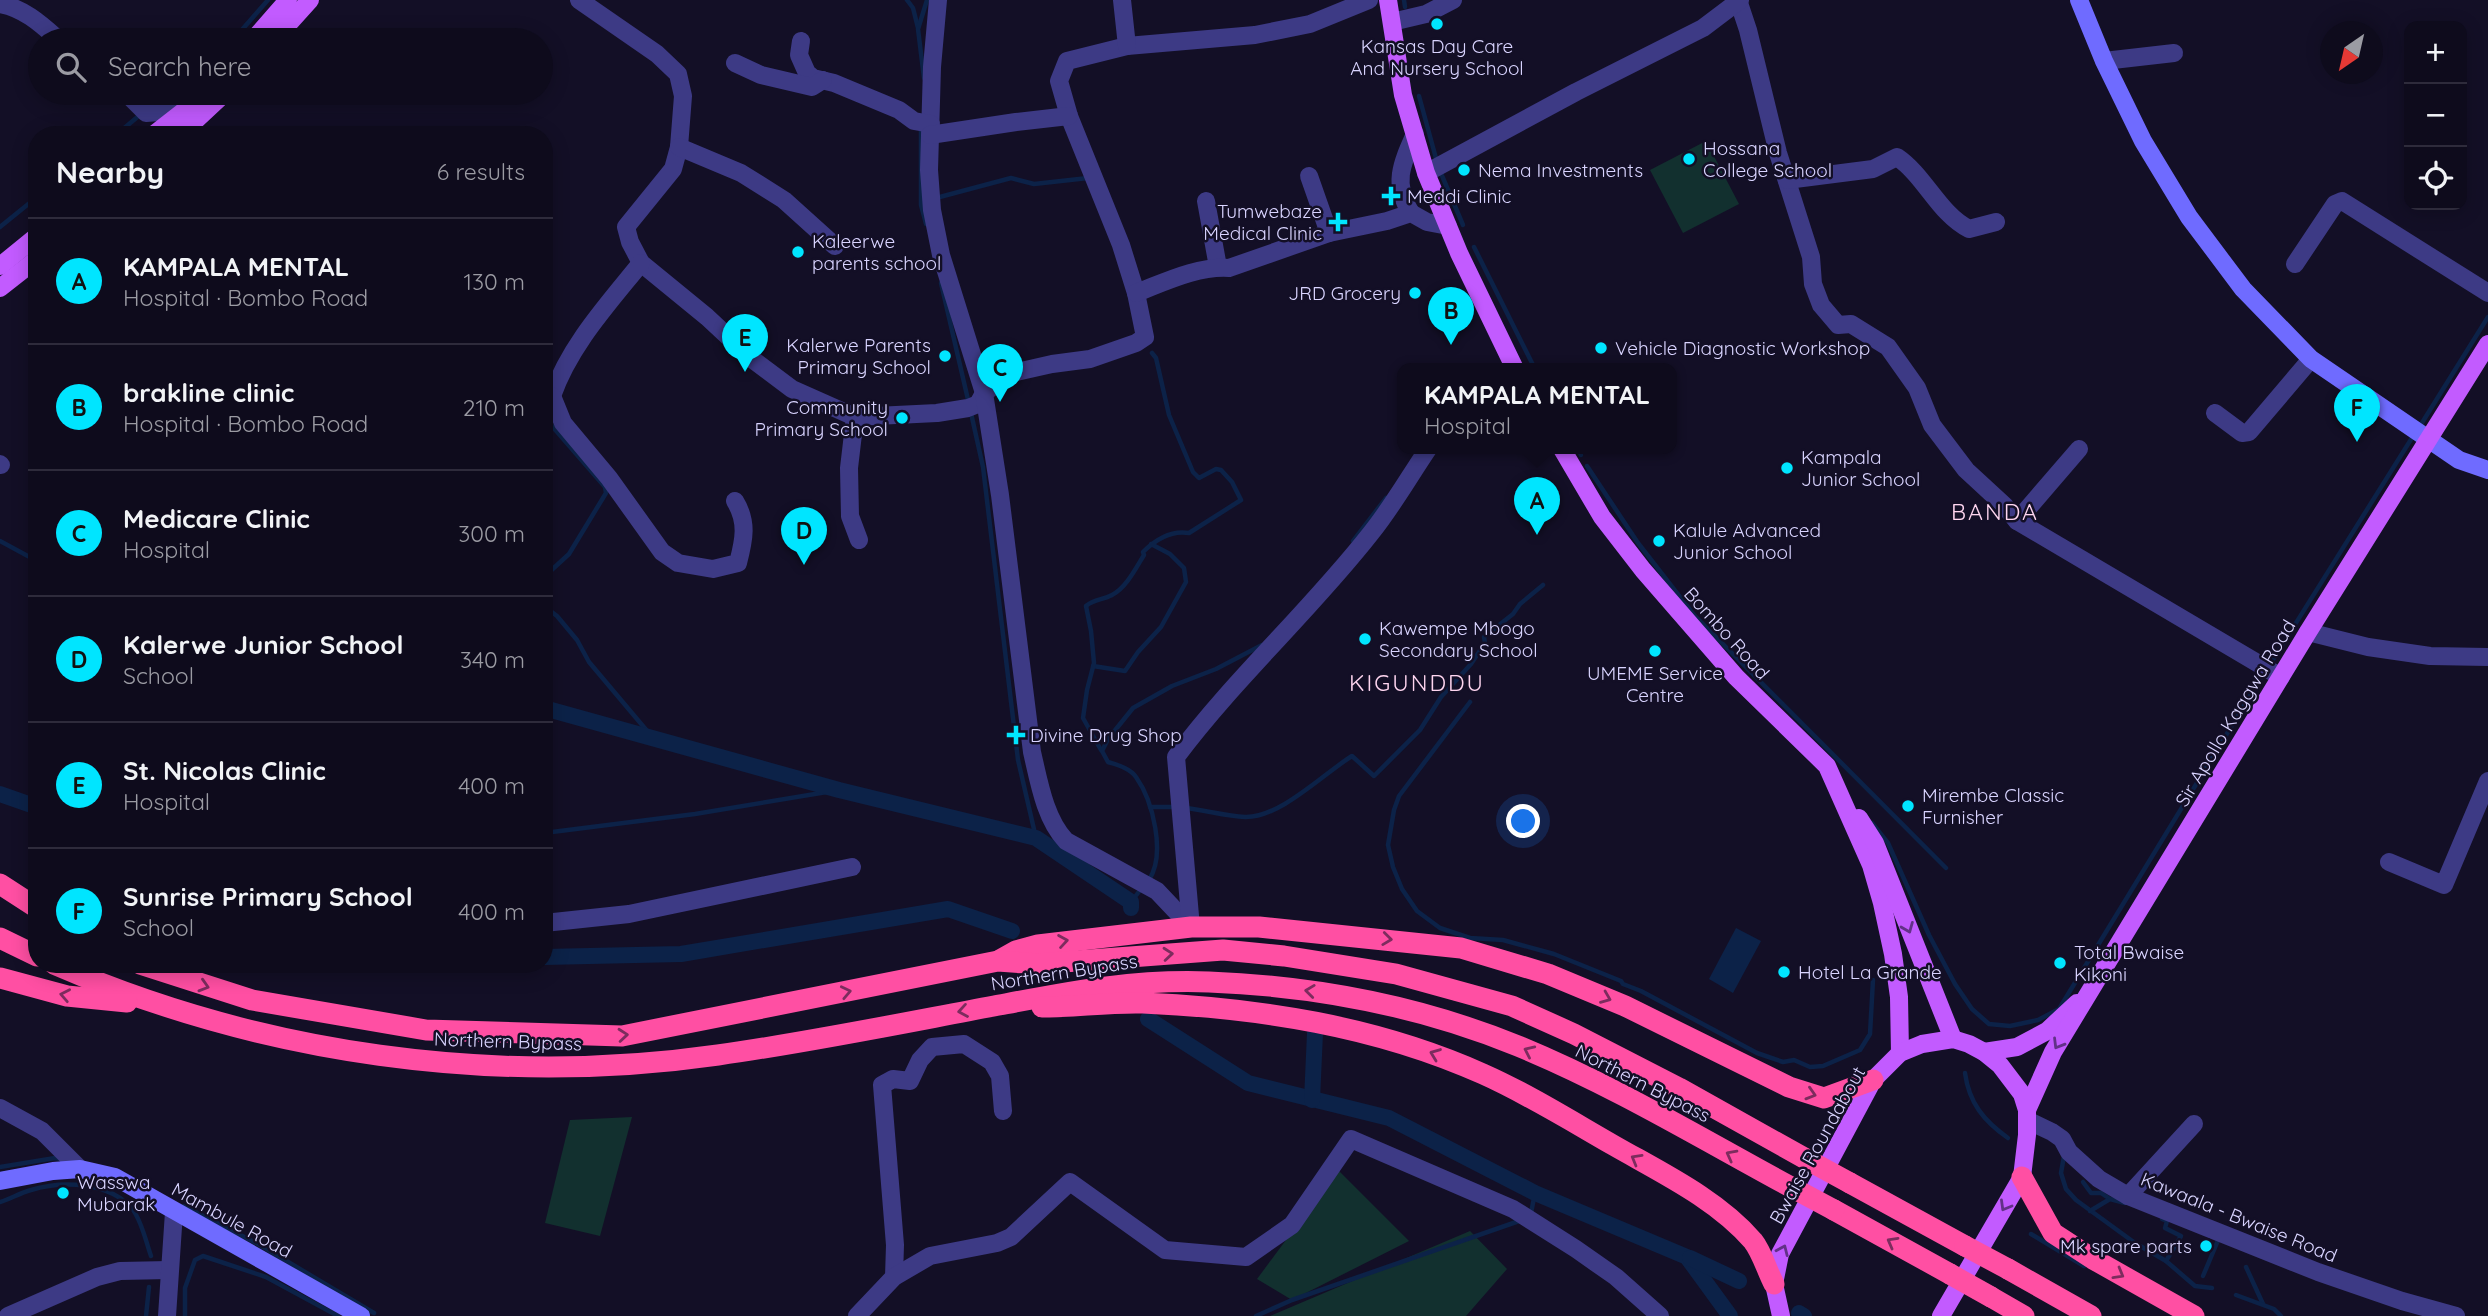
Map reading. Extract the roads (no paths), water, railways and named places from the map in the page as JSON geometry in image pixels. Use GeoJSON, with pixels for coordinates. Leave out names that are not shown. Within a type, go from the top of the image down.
{"type":"FeatureCollection","features":[{"type":"Feature","properties":{"kind":"highway"},"geometry":{"type":"LineString","coordinates":[[0,884],[28,902]]}},
{"type":"Feature","properties":{"kind":"highway"},"geometry":{"type":"LineString","coordinates":[[0,900],[28,914]]}},
{"type":"Feature","properties":{"kind":"highway"},"geometry":{"type":"LineString","coordinates":[[999,961],[1016,951],[1038,945],[1191,927],[1259,927],[1461,948],[1548,974],[1625,1006],[1789,1087],[1824,1098],[1873,1080]]}},
{"type":"Feature","properties":{"kind":"highway"},"geometry":{"type":"LineString","coordinates":[[0,938],[28,952]]}},
{"type":"Feature","properties":{"kind":"highway","name":"Northern Bypass"},"geometry":{"type":"LineString","coordinates":[[168,973],[252,1000],[426,1030],[622,1036],[999,961],[1037,964],[1223,950],[1284,956],[1396,974],[1512,1006],[1562,1029],[1679,1088],[2091,1316]]}},
{"type":"Feature","properties":{"kind":"highway","name":"Northern Bypass"},"geometry":{"type":"LineString","coordinates":[[77,973],[157,1005],[238,1029],[291,1041],[453,1065],[595,1066],[716,1055],[1098,986],[1152,981],[1211,982],[1350,996],[1404,1009],[1516,1045],[1598,1083],[2024,1316]]}},
{"type":"Feature","properties":{"kind":"highway"},"geometry":{"type":"LineString","coordinates":[[0,978],[67,996],[157,1005]]}},
{"type":"Feature","properties":{"kind":"highway"},"geometry":{"type":"LineString","coordinates":[[999,1005],[1043,1007],[1140,1003],[1256,1012],[1359,1031],[1425,1051],[1484,1074],[1540,1103],[1712,1205],[1755,1243],[1774,1284]]}},
{"type":"Feature","properties":{"kind":"highway"},"geometry":{"type":"LineString","coordinates":[[2022,1177],[2053,1233],[2093,1259],[2194,1316]]}},
{"type":"Feature","properties":{"kind":"main road"},"geometry":{"type":"LineString","coordinates":[[264,28],[288,0]]}},
{"type":"Feature","properties":{"kind":"main road"},"geometry":{"type":"LineString","coordinates":[[285,28],[310,0]]}},
{"type":"Feature","properties":{"kind":"main road"},"geometry":{"type":"LineString","coordinates":[[1388,0],[1404,95],[1426,173],[1509,363]]}},
{"type":"Feature","properties":{"kind":"main road"},"geometry":{"type":"LineString","coordinates":[[165,126],[188,105]]}},
{"type":"Feature","properties":{"kind":"main road"},"geometry":{"type":"LineString","coordinates":[[190,126],[212,105]]}},
{"type":"Feature","properties":{"kind":"main road"},"geometry":{"type":"LineString","coordinates":[[0,266],[28,243]]}},
{"type":"Feature","properties":{"kind":"main road"},"geometry":{"type":"LineString","coordinates":[[0,288],[28,266]]}},
{"type":"Feature","properties":{"kind":"main road","name":"Sir Apollo Kaggwa Road"},"geometry":{"type":"LineString","coordinates":[[2027,1115],[2053,1052],[2308,632],[2488,344]]}},
{"type":"Feature","properties":{"kind":"main road","name":"Bombo Road"},"geometry":{"type":"LineString","coordinates":[[1565,454],[1602,517],[1632,556],[1736,677],[1828,766],[1871,865],[1893,954],[1899,998],[1900,1053]]}},
{"type":"Feature","properties":{"kind":"main road","name":"Bombo Road"},"geometry":{"type":"LineString","coordinates":[[1845,803],[1875,842],[1953,1040]]}},
{"type":"Feature","properties":{"kind":"main road"},"geometry":{"type":"LineString","coordinates":[[1984,1052],[2017,1047],[2047,1031],[2094,986]]}},
{"type":"Feature","properties":{"kind":"main road","name":"Bwaise Roundabout"},"geometry":{"type":"LineString","coordinates":[[1781,1316],[1774,1284],[1780,1254],[1873,1080],[1900,1053],[1938,1040],[1953,1040]]}},
{"type":"Feature","properties":{"kind":"main road"},"geometry":{"type":"LineString","coordinates":[[1941,1316],[2022,1177],[2027,1115],[2022,1094],[2013,1080],[1984,1052],[1953,1040]]}},
{"type":"Feature","properties":{"kind":"street"},"geometry":{"type":"LineString","coordinates":[[579,0],[657,54],[678,74],[682,96],[679,147],[673,169],[626,227],[641,263],[707,317],[752,359],[792,389],[855,417],[937,413],[977,402],[1012,373],[1090,359],[1136,343],[1144,337],[1136,293],[1121,245],[1069,117],[1059,81],[1067,61],[1127,46],[1255,34],[1310,24],[1369,0]]}},
{"type":"Feature","properties":{"kind":"street"},"geometry":{"type":"LineString","coordinates":[[938,0],[926,126],[932,210],[1000,495],[1032,752],[1043,793],[1055,830],[1066,841],[1157,891],[1191,927]]}},
{"type":"Feature","properties":{"kind":"street"},"geometry":{"type":"LineString","coordinates":[[1122,0],[1127,46]]}},
{"type":"Feature","properties":{"kind":"street"},"geometry":{"type":"LineString","coordinates":[[1392,22],[1426,14],[1453,0]]}},
{"type":"Feature","properties":{"kind":"street"},"geometry":{"type":"LineString","coordinates":[[1426,173],[1576,92],[1703,28],[1739,0],[1778,153],[1811,257],[1813,284],[1821,305],[1838,325],[1852,324],[1888,347],[1917,388],[1932,425],[1966,470],[2004,505],[2017,521],[2281,677]]}},
{"type":"Feature","properties":{"kind":"street"},"geometry":{"type":"LineString","coordinates":[[2079,0],[2104,61],[2143,141],[2189,217],[2243,289],[2311,359],[2459,460],[2488,470]]}},
{"type":"Feature","properties":{"kind":"street"},"geometry":{"type":"LineString","coordinates":[[0,4],[18,9],[46,28]]}},
{"type":"Feature","properties":{"kind":"street"},"geometry":{"type":"LineString","coordinates":[[801,41],[799,55],[807,73],[813,78],[834,83],[899,110],[926,126],[1069,117]]}},
{"type":"Feature","properties":{"kind":"street"},"geometry":{"type":"LineString","coordinates":[[2104,61],[2174,53]]}},
{"type":"Feature","properties":{"kind":"street"},"geometry":{"type":"LineString","coordinates":[[735,63],[761,75],[812,87],[823,80]]}},
{"type":"Feature","properties":{"kind":"street"},"geometry":{"type":"LineString","coordinates":[[138,105],[146,113],[185,110]]}},
{"type":"Feature","properties":{"kind":"street"},"geometry":{"type":"LineString","coordinates":[[1415,134],[1401,164],[1403,200],[1411,213],[1427,222],[1448,226]]}},
{"type":"Feature","properties":{"kind":"street"},"geometry":{"type":"LineString","coordinates":[[679,147],[741,173],[762,186],[784,200],[835,246]]}},
{"type":"Feature","properties":{"kind":"street"},"geometry":{"type":"LineString","coordinates":[[1787,180],[1873,169],[1897,157],[1908,164],[1958,223],[1969,229],[1996,222]]}},
{"type":"Feature","properties":{"kind":"street"},"geometry":{"type":"LineString","coordinates":[[1309,176],[1329,233]]}},
{"type":"Feature","properties":{"kind":"street"},"geometry":{"type":"LineString","coordinates":[[1206,201],[1218,267]]}},
{"type":"Feature","properties":{"kind":"street"},"geometry":{"type":"LineString","coordinates":[[2295,264],[2335,204],[2342,201],[2488,293]]}},
{"type":"Feature","properties":{"kind":"street"},"geometry":{"type":"LineString","coordinates":[[1136,293],[1185,275],[1218,267],[1229,268],[1329,233],[1411,213]]}},
{"type":"Feature","properties":{"kind":"street"},"geometry":{"type":"LineString","coordinates":[[553,387],[590,327],[641,263]]}},
{"type":"Feature","properties":{"kind":"street"},"geometry":{"type":"LineString","coordinates":[[2215,413],[2242,433],[2249,432],[2311,359]]}},
{"type":"Feature","properties":{"kind":"street"},"geometry":{"type":"LineString","coordinates":[[553,405],[563,423],[608,478],[662,552],[678,563],[713,569],[738,563],[745,523],[743,513],[735,501]]}},
{"type":"Feature","properties":{"kind":"street"},"geometry":{"type":"LineString","coordinates":[[855,417],[849,468],[850,516],[859,540]]}},
{"type":"Feature","properties":{"kind":"street"},"geometry":{"type":"LineString","coordinates":[[2017,521],[2080,449]]}},
{"type":"Feature","properties":{"kind":"street"},"geometry":{"type":"LineString","coordinates":[[1191,927],[1176,757],[1217,705],[1277,642],[1372,532],[1425,454]]}},
{"type":"Feature","properties":{"kind":"street"},"geometry":{"type":"LineString","coordinates":[[2308,632],[2368,647],[2430,656],[2488,657]]}},
{"type":"Feature","properties":{"kind":"street"},"geometry":{"type":"LineString","coordinates":[[2389,862],[2444,885],[2488,781]]}},
{"type":"Feature","properties":{"kind":"street"},"geometry":{"type":"LineString","coordinates":[[553,922],[629,915],[852,867]]}},
{"type":"Feature","properties":{"kind":"street"},"geometry":{"type":"LineString","coordinates":[[894,1277],[895,1245],[883,1085],[892,1079],[910,1081],[920,1060],[932,1047],[964,1044],[992,1062],[1000,1076],[1003,1111]]}},
{"type":"Feature","properties":{"kind":"street"},"geometry":{"type":"LineString","coordinates":[[0,1108],[42,1131],[80,1169]]}},
{"type":"Feature","properties":{"kind":"street","name":"Kawaala - Bwaise Road"},"geometry":{"type":"LineString","coordinates":[[2027,1115],[2062,1139],[2069,1152],[2099,1179],[2129,1196],[2318,1272],[2402,1301],[2456,1316]]}},
{"type":"Feature","properties":{"kind":"street"},"geometry":{"type":"LineString","coordinates":[[2129,1196],[2194,1124]]}},
{"type":"Feature","properties":{"kind":"street"},"geometry":{"type":"LineString","coordinates":[[857,1316],[894,1277],[930,1256],[998,1243],[1011,1237],[1070,1182],[1165,1250],[1246,1257],[1292,1225],[1351,1139],[1513,1209],[1576,1248],[1616,1277],[1660,1316]]}},
{"type":"Feature","properties":{"kind":"street","name":"Mambule Road"},"geometry":{"type":"LineString","coordinates":[[0,1181],[52,1171],[80,1169],[116,1177],[361,1316]]}},
{"type":"Feature","properties":{"kind":"street"},"geometry":{"type":"LineString","coordinates":[[167,1316],[174,1212]]}},
{"type":"Feature","properties":{"kind":"street"},"geometry":{"type":"LineString","coordinates":[[8,1316],[97,1277],[120,1271],[169,1270]]}},
{"type":"Feature","properties":{"kind":"water"},"geometry":{"type":"Polygon","coordinates":[[[1736,928],[1761,941],[1733,993],[1709,979],[1736,928]]]}},
{"type":"Feature","properties":{"kind":"waterway"},"geometry":{"type":"LineString","coordinates":[[244,28],[268,0]]}},
{"type":"Feature","properties":{"kind":"waterway"},"geometry":{"type":"LineString","coordinates":[[907,0],[913,8],[918,28]]}},
{"type":"Feature","properties":{"kind":"waterway"},"geometry":{"type":"LineString","coordinates":[[924,78],[918,29],[927,0]]}},
{"type":"Feature","properties":{"kind":"waterway"},"geometry":{"type":"LineString","coordinates":[[1404,0],[1405,7]]}},
{"type":"Feature","properties":{"kind":"waterway"},"geometry":{"type":"LineString","coordinates":[[1419,96],[1437,162]]}},
{"type":"Feature","properties":{"kind":"waterway"},"geometry":{"type":"LineString","coordinates":[[127,126],[141,114]]}},
{"type":"Feature","properties":{"kind":"waterway"},"geometry":{"type":"LineString","coordinates":[[921,128],[921,205],[926,224]]}},
{"type":"Feature","properties":{"kind":"waterway"},"geometry":{"type":"LineString","coordinates":[[1440,171],[1463,225]]}},
{"type":"Feature","properties":{"kind":"waterway"},"geometry":{"type":"LineString","coordinates":[[936,198],[1011,178],[1034,184],[1088,178]]}},
{"type":"Feature","properties":{"kind":"waterway"},"geometry":{"type":"LineString","coordinates":[[0,227],[28,204]]}},
{"type":"Feature","properties":{"kind":"waterway"},"geometry":{"type":"LineString","coordinates":[[1474,247],[1532,363]]}},
{"type":"Feature","properties":{"kind":"waterway"},"geometry":{"type":"LineString","coordinates":[[941,283],[969,404]]}},
{"type":"Feature","properties":{"kind":"waterway"},"geometry":{"type":"LineString","coordinates":[[2420,426],[2488,317]]}},
{"type":"Feature","properties":{"kind":"waterway"},"geometry":{"type":"LineString","coordinates":[[1101,750],[1083,718],[1094,663],[1086,606],[1122,588],[1144,555],[1143,552],[1153,544],[1170,535],[1189,533],[1241,500],[1232,482],[1221,470],[1216,469],[1199,478],[1193,472],[1169,415],[1156,358],[1152,353]]}},
{"type":"Feature","properties":{"kind":"waterway"},"geometry":{"type":"LineString","coordinates":[[971,413],[983,467],[1018,760],[1036,838]]}},
{"type":"Feature","properties":{"kind":"waterway"},"geometry":{"type":"LineString","coordinates":[[553,427],[605,487],[606,493],[569,554],[553,569]]}},
{"type":"Feature","properties":{"kind":"waterway"},"geometry":{"type":"LineString","coordinates":[[2269,666],[2415,433]]}},
{"type":"Feature","properties":{"kind":"waterway"},"geometry":{"type":"LineString","coordinates":[[1587,466],[1638,543],[1694,615],[1946,868]]}},
{"type":"Feature","properties":{"kind":"waterway"},"geometry":{"type":"LineString","coordinates":[[1353,541],[1386,498]]}},
{"type":"Feature","properties":{"kind":"waterway"},"geometry":{"type":"LineString","coordinates":[[0,541],[28,556]]}},
{"type":"Feature","properties":{"kind":"waterway"},"geometry":{"type":"LineString","coordinates":[[1093,666],[1125,671],[1161,627],[1186,582],[1184,568],[1170,554],[1151,544]]}},
{"type":"Feature","properties":{"kind":"waterway"},"geometry":{"type":"LineString","coordinates":[[1185,808],[1245,817],[1258,815],[1287,803],[1352,756],[1374,776],[1420,730],[1441,697],[1471,664],[1485,643],[1484,637],[1543,585]]}},
{"type":"Feature","properties":{"kind":"waterway"},"geometry":{"type":"LineString","coordinates":[[553,613],[577,640],[589,662],[653,738]]}},
{"type":"Feature","properties":{"kind":"waterway"},"geometry":{"type":"LineString","coordinates":[[1149,880],[1157,856],[1157,842],[1148,800],[1133,774],[1108,762],[1102,751],[1108,739],[1133,708],[1172,686],[1216,669],[1262,645]]}},
{"type":"Feature","properties":{"kind":"waterway"},"geometry":{"type":"LineString","coordinates":[[1872,823],[1888,843],[1929,935],[1955,984],[1972,1009],[1989,1024],[2010,1026],[2038,1020],[2059,1009],[2264,673]]}},
{"type":"Feature","properties":{"kind":"waterway"},"geometry":{"type":"LineString","coordinates":[[1470,702],[1399,796],[1388,845],[1402,889],[1417,911],[1440,928],[1470,938],[1503,940],[1554,954],[1621,981],[1757,1053],[1783,1062],[1794,1060],[1810,1067],[1823,1066],[1860,1050],[1870,1034],[1873,980]]}},
{"type":"Feature","properties":{"kind":"waterway"},"geometry":{"type":"LineString","coordinates":[[553,711],[839,790],[1036,838],[1131,902],[1131,908]]}},
{"type":"Feature","properties":{"kind":"waterway"},"geometry":{"type":"LineString","coordinates":[[553,832],[695,814],[839,790]]}},
{"type":"Feature","properties":{"kind":"waterway"},"geometry":{"type":"LineString","coordinates":[[0,794],[28,804]]}},
{"type":"Feature","properties":{"kind":"waterway"},"geometry":{"type":"LineString","coordinates":[[1150,807],[1177,807]]}},
{"type":"Feature","properties":{"kind":"waterway"},"geometry":{"type":"LineString","coordinates":[[1131,902],[1141,889]]}},
{"type":"Feature","properties":{"kind":"waterway"},"geometry":{"type":"LineString","coordinates":[[553,957],[681,954],[948,909],[1012,931]]}},
{"type":"Feature","properties":{"kind":"waterway"},"geometry":{"type":"LineString","coordinates":[[1148,1019],[1248,1083],[1389,1118],[1535,1193],[1687,1257],[1730,1316]]}},
{"type":"Feature","properties":{"kind":"waterway"},"geometry":{"type":"LineString","coordinates":[[1312,1100],[1315,1033]]}},
{"type":"Feature","properties":{"kind":"waterway"},"geometry":{"type":"LineString","coordinates":[[1965,1073],[1970,1093],[1979,1110],[2008,1138]]}},
{"type":"Feature","properties":{"kind":"waterway"},"geometry":{"type":"LineString","coordinates":[[2064,1156],[2061,1173],[2066,1189],[2076,1200],[2135,1243],[2166,1261],[2195,1286],[2212,1288]]}},
{"type":"Feature","properties":{"kind":"waterway"},"geometry":{"type":"LineString","coordinates":[[0,1167],[61,1159]]}},
{"type":"Feature","properties":{"kind":"waterway"},"geometry":{"type":"LineString","coordinates":[[2083,1182],[2091,1193],[2101,1193],[2110,1199]]}},
{"type":"Feature","properties":{"kind":"waterway"},"geometry":{"type":"LineString","coordinates":[[0,1202],[31,1190],[57,1185],[99,1189],[124,1201],[133,1210],[151,1256]]}},
{"type":"Feature","properties":{"kind":"waterway"},"geometry":{"type":"LineString","coordinates":[[1531,1213],[1535,1193]]}},
{"type":"Feature","properties":{"kind":"waterway"},"geometry":{"type":"LineString","coordinates":[[2090,1211],[2110,1199],[2125,1203]]}},
{"type":"Feature","properties":{"kind":"waterway"},"geometry":{"type":"LineString","coordinates":[[184,1206],[258,1244],[374,1313]]}},
{"type":"Feature","properties":{"kind":"waterway"},"geometry":{"type":"LineString","coordinates":[[2162,1219],[2167,1221],[2165,1228],[2181,1236],[2166,1261]]}},
{"type":"Feature","properties":{"kind":"waterway"},"geometry":{"type":"LineString","coordinates":[[1256,1316],[1292,1300],[1522,1220]]}},
{"type":"Feature","properties":{"kind":"waterway"},"geometry":{"type":"LineString","coordinates":[[2031,1234],[2084,1266]]}},
{"type":"Feature","properties":{"kind":"waterway"},"geometry":{"type":"LineString","coordinates":[[2203,1276],[2219,1238]]}},
{"type":"Feature","properties":{"kind":"waterway"},"geometry":{"type":"LineString","coordinates":[[185,1316],[185,1288],[195,1260],[203,1256],[266,1277],[338,1316]]}},
{"type":"Feature","properties":{"kind":"waterway"},"geometry":{"type":"LineString","coordinates":[[1690,1258],[1739,1281]]}},
{"type":"Feature","properties":{"kind":"waterway"},"geometry":{"type":"LineString","coordinates":[[2246,1267],[2263,1304]]}},
{"type":"Feature","properties":{"kind":"waterway"},"geometry":{"type":"LineString","coordinates":[[146,1316],[149,1287]]}},
{"type":"Feature","properties":{"kind":"waterway"},"geometry":{"type":"LineString","coordinates":[[2236,1295],[2274,1309],[2281,1316]]}},
{"type":"Feature","properties":{"kind":"waterway"},"geometry":{"type":"LineString","coordinates":[[1799,1313],[1804,1316]]}},
{"type":"Feature","properties":{"kind":"place","name":"Kansas Day Care And Nursery School"},"geometry":{"type":"Point","coordinates":[1437,24]}},
{"type":"Feature","properties":{"kind":"place","name":"Hossana College School"},"geometry":{"type":"Point","coordinates":[1689,159]}},
{"type":"Feature","properties":{"kind":"place","name":"Nema Investments"},"geometry":{"type":"Point","coordinates":[1464,170]}},
{"type":"Feature","properties":{"kind":"place","name":"Meddi Clinic"},"geometry":{"type":"Point","coordinates":[1391,196]}},
{"type":"Feature","properties":{"kind":"place","name":"Tumwebaze Medical Clinic"},"geometry":{"type":"Point","coordinates":[1338,222]}},
{"type":"Feature","properties":{"kind":"place","name":"Kaleerwe parents school"},"geometry":{"type":"Point","coordinates":[798,252]}},
{"type":"Feature","properties":{"kind":"place","name":"JRD Grocery"},"geometry":{"type":"Point","coordinates":[1415,293]}},
{"type":"Feature","properties":{"kind":"place","name":"brakline clinic"},"geometry":{"type":"Point","coordinates":[1451,345]}},
{"type":"Feature","properties":{"kind":"place","name":"Vehicle Diagnostic Workshop"},"geometry":{"type":"Point","coordinates":[1601,348]}},
{"type":"Feature","properties":{"kind":"place","name":"Kalerwe Parents Primary School"},"geometry":{"type":"Point","coordinates":[945,356]}},
{"type":"Feature","properties":{"kind":"place","name":"St. Nicolas Clinic"},"geometry":{"type":"Point","coordinates":[745,372]}},
{"type":"Feature","properties":{"kind":"place","name":"Medicare Clinic"},"geometry":{"type":"Point","coordinates":[1000,402]}},
{"type":"Feature","properties":{"kind":"place","name":"Community Primary School"},"geometry":{"type":"Point","coordinates":[902,418]}},
{"type":"Feature","properties":{"kind":"place","name":"Sunrise Primary School"},"geometry":{"type":"Point","coordinates":[2357,442]}},
{"type":"Feature","properties":{"kind":"place","name":"Kampala Junior School"},"geometry":{"type":"Point","coordinates":[1787,468]}},
{"type":"Feature","properties":{"kind":"place","name":"KAMPALA MENTAL"},"geometry":{"type":"Point","coordinates":[1537,535]}},
{"type":"Feature","properties":{"kind":"place","name":"Kalule Advanced Junior School"},"geometry":{"type":"Point","coordinates":[1659,541]}},
{"type":"Feature","properties":{"kind":"place","name":"Kalerwe Junior School"},"geometry":{"type":"Point","coordinates":[804,565]}},
{"type":"Feature","properties":{"kind":"place","name":"Kawempe Mbogo Secondary School"},"geometry":{"type":"Point","coordinates":[1365,639]}},
{"type":"Feature","properties":{"kind":"place","name":"UMEME Service Centre"},"geometry":{"type":"Point","coordinates":[1655,651]}},
{"type":"Feature","properties":{"kind":"place","name":"Divine Drug Shop"},"geometry":{"type":"Point","coordinates":[1016,735]}},
{"type":"Feature","properties":{"kind":"place","name":"Mirembe Classic Furnisher"},"geometry":{"type":"Point","coordinates":[1908,806]}},
{"type":"Feature","properties":{"kind":"place","name":"Total Bwaise Kikoni"},"geometry":{"type":"Point","coordinates":[2060,963]}},
{"type":"Feature","properties":{"kind":"place","name":"Hotel La Grande"},"geometry":{"type":"Point","coordinates":[1784,972]}},
{"type":"Feature","properties":{"kind":"place","name":"Wasswa Mubarak"},"geometry":{"type":"Point","coordinates":[63,1193]}},
{"type":"Feature","properties":{"kind":"place","name":"Mk spare parts"},"geometry":{"type":"Point","coordinates":[2206,1246]}},
{"type":"Feature","properties":{"kind":"district","name":"BANDA"},"geometry":{"type":"Point","coordinates":[1995,512]}},
{"type":"Feature","properties":{"kind":"district","name":"KIGUNDDU"},"geometry":{"type":"Point","coordinates":[1417,683]}}]}
